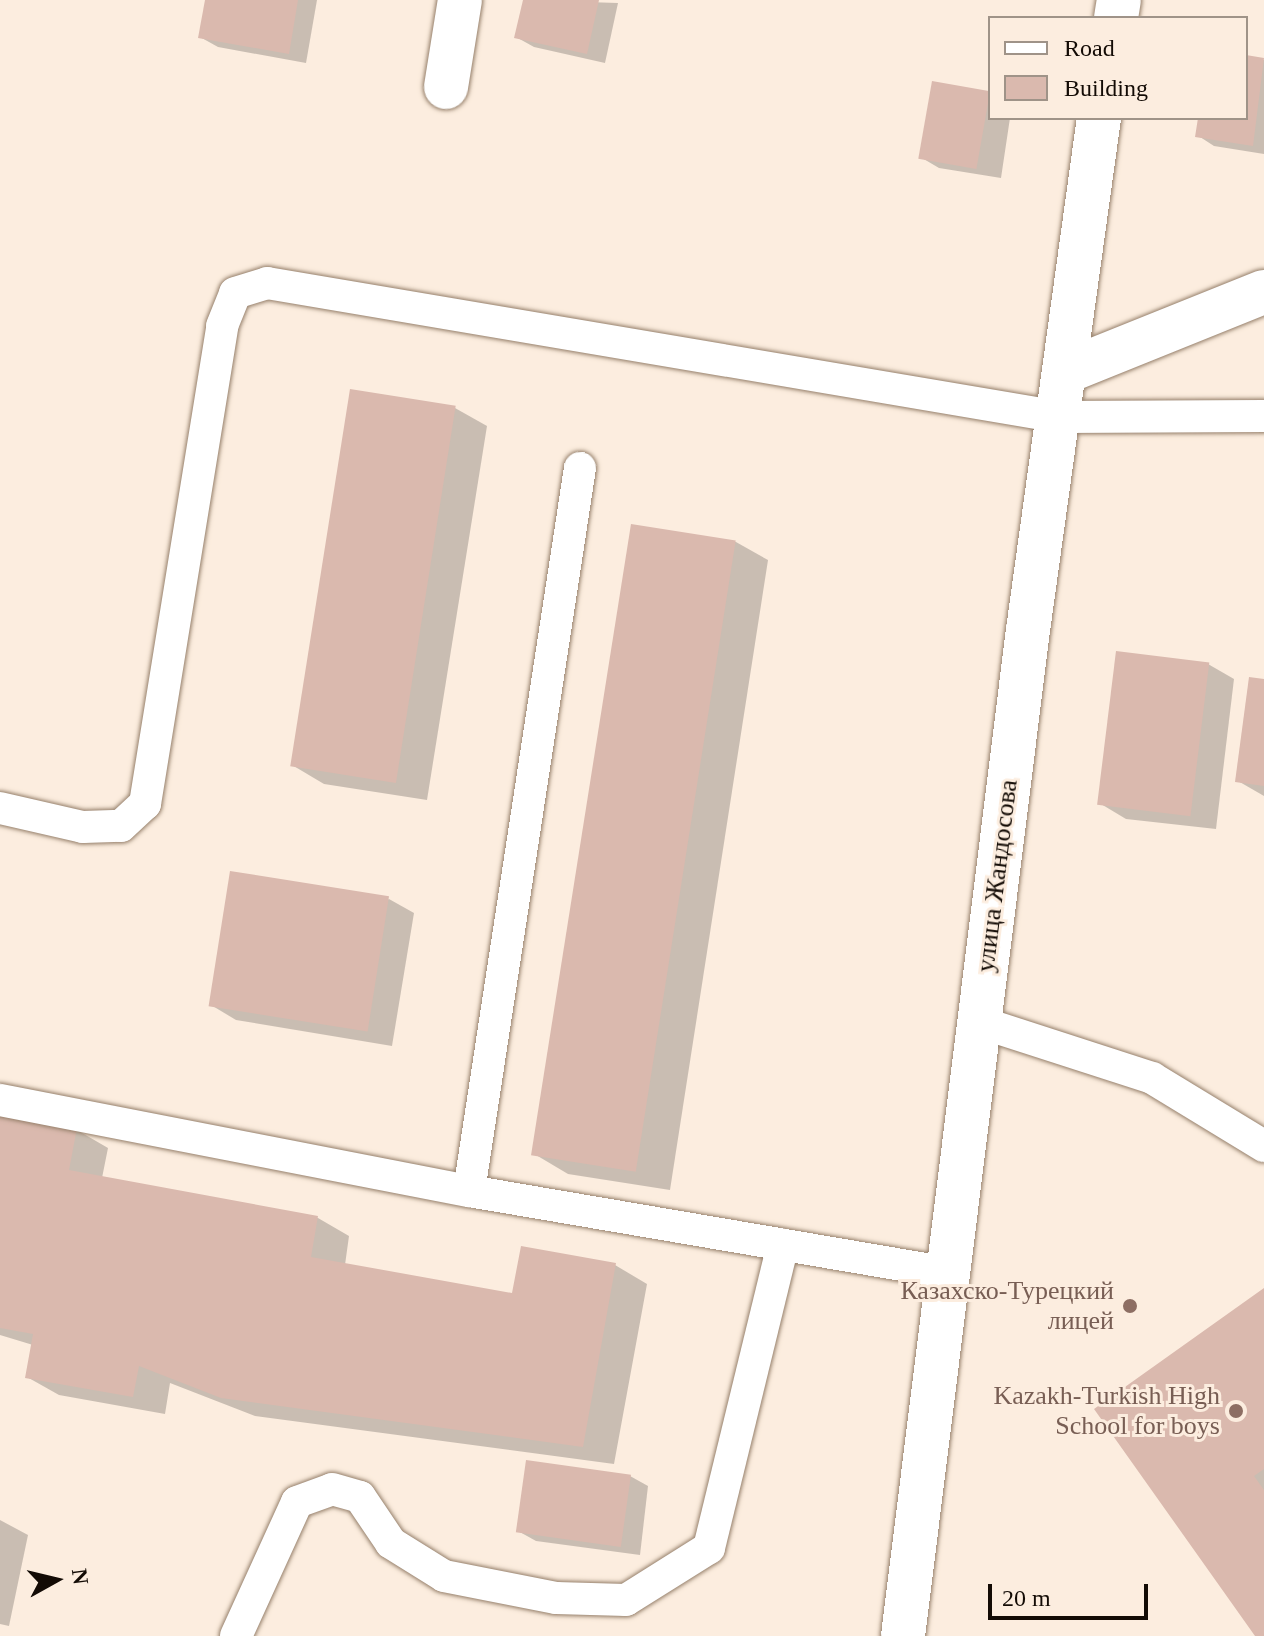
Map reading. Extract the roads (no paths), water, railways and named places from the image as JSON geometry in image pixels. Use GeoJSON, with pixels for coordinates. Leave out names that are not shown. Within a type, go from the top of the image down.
{"type":"FeatureCollection","features":[{"type":"Feature","properties":{"kind":"street"},"geometry":{"type":"LineString","coordinates":[[446,87],[460,0]]}},
{"type":"Feature","properties":{"kind":"street","name":"улица Жандосова"},"geometry":{"type":"LineString","coordinates":[[903,1636],[979,1022],[1099,120]]}},
{"type":"Feature","properties":{"kind":"street"},"geometry":{"type":"LineString","coordinates":[[1067,371],[1264,292]]}},
{"type":"Feature","properties":{"kind":"lane"},"geometry":{"type":"LineString","coordinates":[[0,808],[83,827],[121,826],[145,804],[222,326],[235,293],[267,283],[1060,417],[1264,416]]}},
{"type":"Feature","properties":{"kind":"lane"},"geometry":{"type":"LineString","coordinates":[[469,1191],[580,468]]}},
{"type":"Feature","properties":{"kind":"lane"},"geometry":{"type":"LineString","coordinates":[[979,1022],[1152,1078],[1264,1146]]}},
{"type":"Feature","properties":{"kind":"lane"},"geometry":{"type":"LineString","coordinates":[[0,1100],[469,1191],[947,1273]]}},
{"type":"Feature","properties":{"kind":"lane"},"geometry":{"type":"LineString","coordinates":[[236,1636],[297,1502],[332,1489],[360,1497],[391,1543],[444,1576],[556,1598],[626,1600],[709,1548],[783,1245]]}},
{"type":"Feature","properties":{"kind":"place","name":"Казахско-Турецкий лицей"},"geometry":{"type":"Point","coordinates":[1130,1306]}},
{"type":"Feature","properties":{"kind":"place","name":"Kazakh-Turkish High School for boys"},"geometry":{"type":"Point","coordinates":[1236,1411]}}]}
